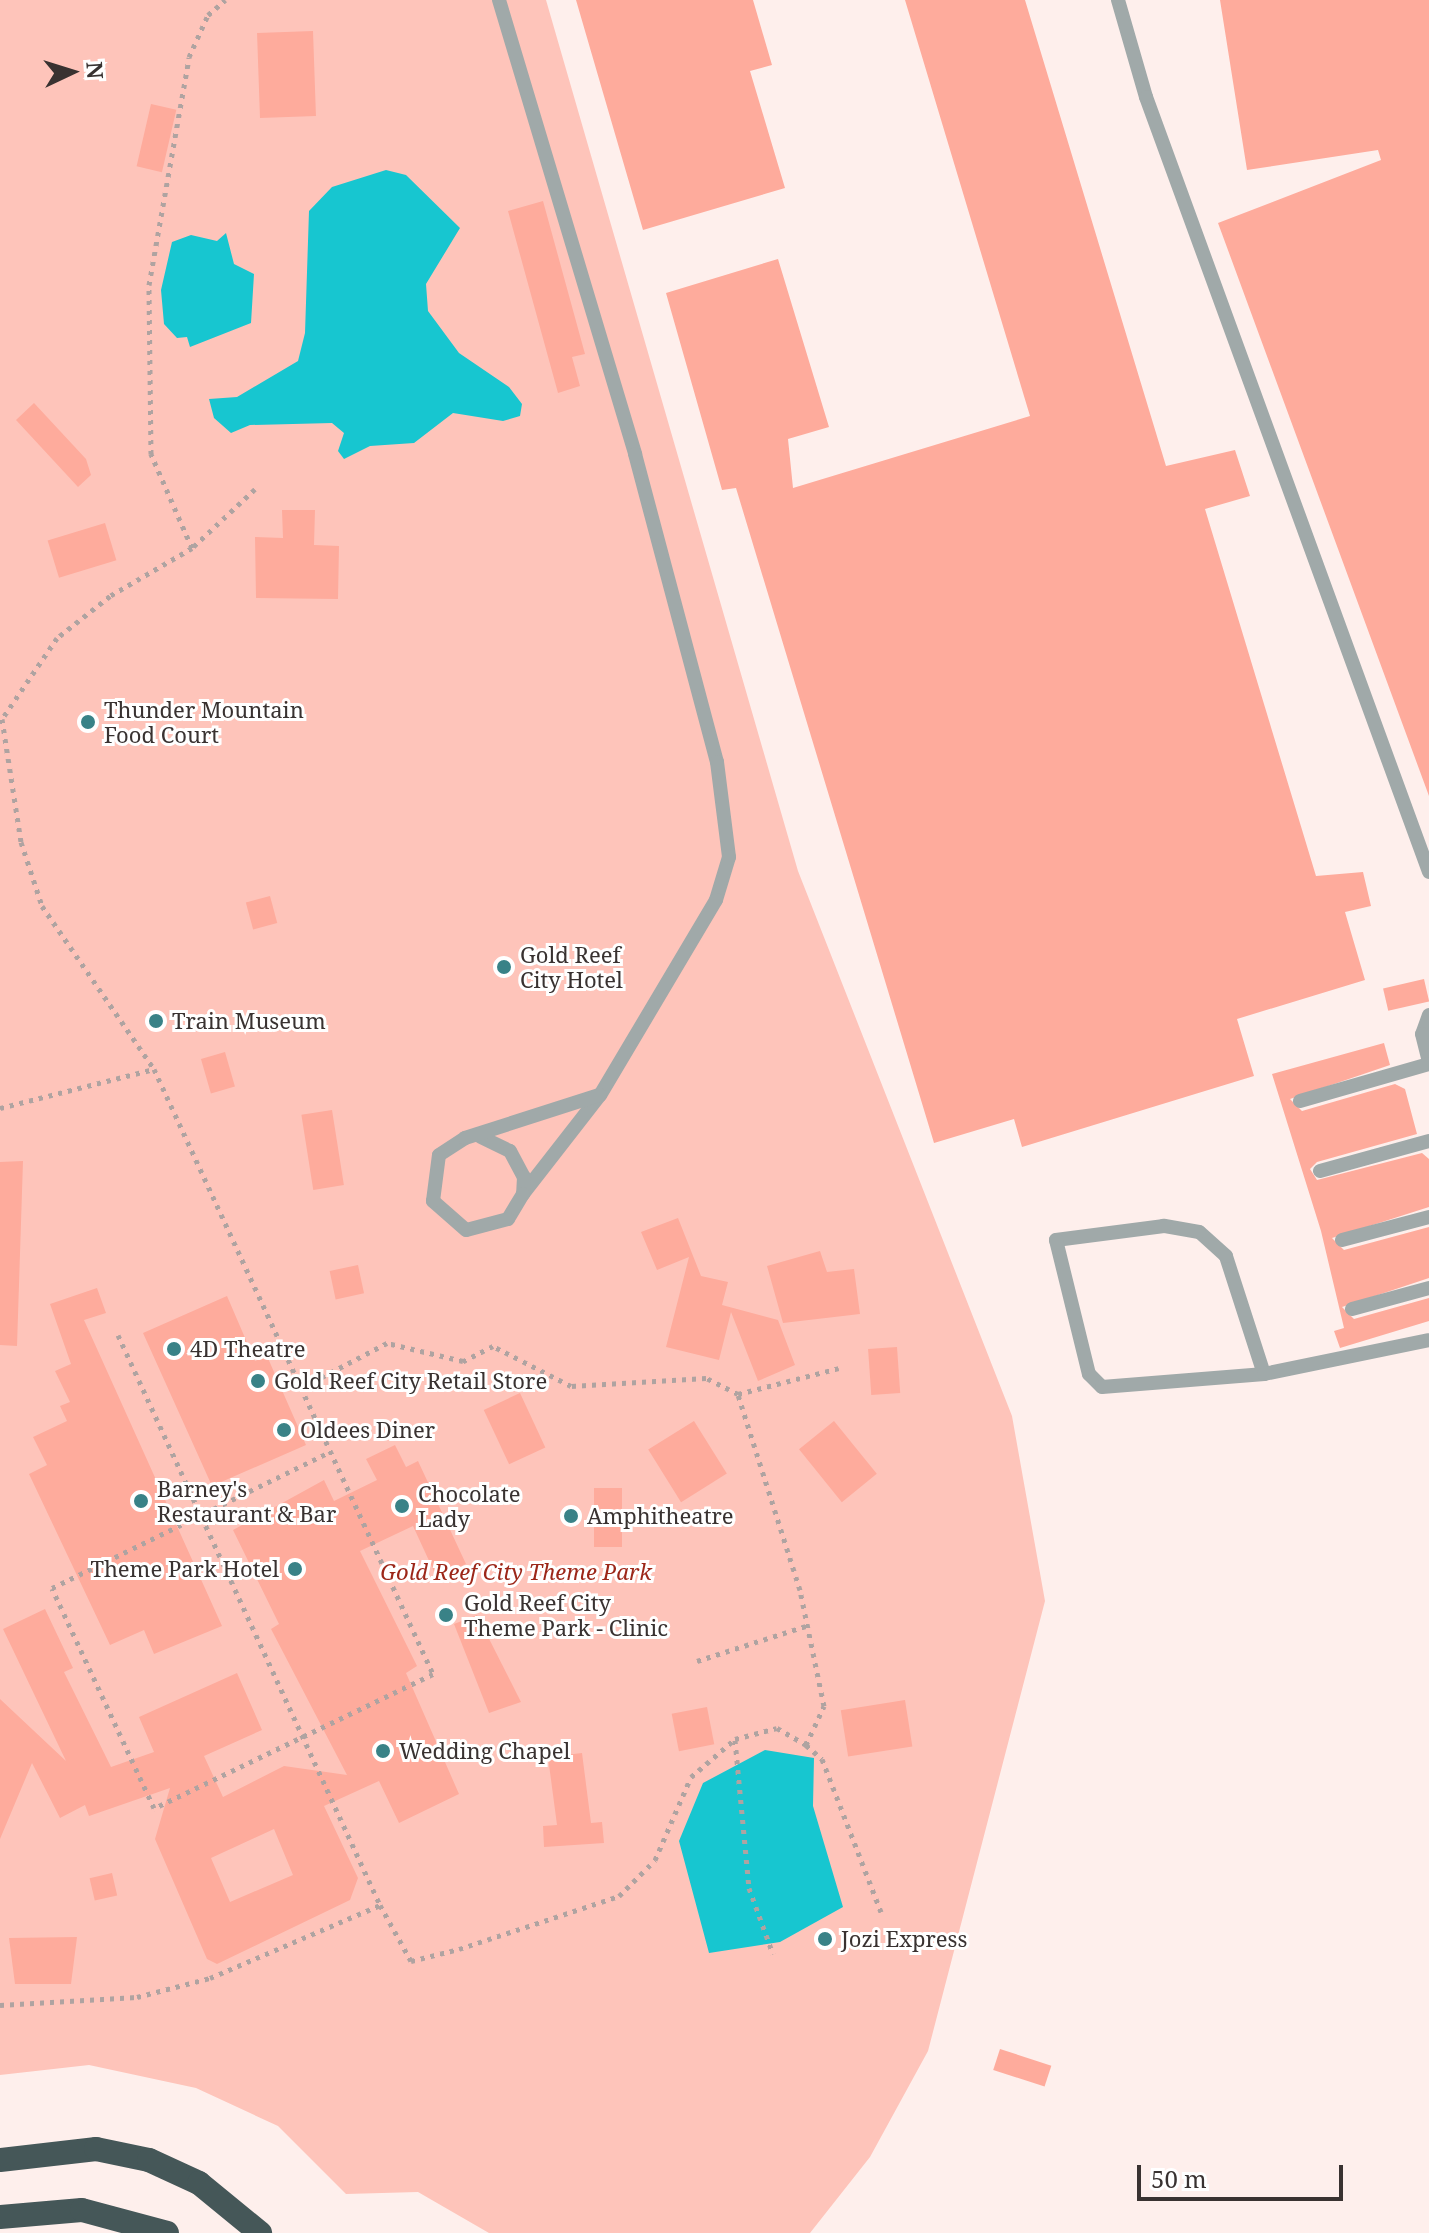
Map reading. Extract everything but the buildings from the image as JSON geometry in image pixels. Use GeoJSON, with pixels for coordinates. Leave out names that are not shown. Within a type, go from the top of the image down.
{"type":"FeatureCollection","features":[{"type":"Feature","properties":{"kind":"highway"},"geometry":{"type":"LineString","coordinates":[[0,2160],[52,2149],[149,2160],[199,2183],[260,2233]]}},
{"type":"Feature","properties":{"kind":"highway"},"geometry":{"type":"LineString","coordinates":[[0,2217],[82,2210],[167,2233]]}},
{"type":"Feature","properties":{"kind":"lane"},"geometry":{"type":"LineString","coordinates":[[499,0],[635,454],[728,820],[729,857],[716,900],[600,1095],[523,1194],[508,1219],[481,1231],[441,1215],[432,1169],[451,1144],[481,1137],[600,1095]]}},
{"type":"Feature","properties":{"kind":"lane"},"geometry":{"type":"LineString","coordinates":[[1118,0],[1146,97],[1429,872]]}},
{"type":"Feature","properties":{"kind":"lane"},"geometry":{"type":"LineString","coordinates":[[1300,1101],[1429,1063],[1422,1034],[1429,1015]]}},
{"type":"Feature","properties":{"kind":"lane"},"geometry":{"type":"LineString","coordinates":[[481,1137],[510,1151],[524,1177],[523,1194]]}},
{"type":"Feature","properties":{"kind":"lane"},"geometry":{"type":"LineString","coordinates":[[1320,1171],[1429,1141]]}},
{"type":"Feature","properties":{"kind":"lane"},"geometry":{"type":"LineString","coordinates":[[1342,1240],[1429,1217]]}},
{"type":"Feature","properties":{"kind":"lane"},"geometry":{"type":"LineString","coordinates":[[1264,1374],[1226,1256],[1199,1232],[1164,1226],[1056,1240],[1094,1383],[1264,1374],[1429,1340]]}},
{"type":"Feature","properties":{"kind":"lane"},"geometry":{"type":"LineString","coordinates":[[1352,1309],[1429,1288]]}},
{"type":"Feature","properties":{"kind":"path"},"geometry":{"type":"LineString","coordinates":[[192,548],[151,454],[149,285],[189,57],[208,15],[225,0]]}},
{"type":"Feature","properties":{"kind":"path"},"geometry":{"type":"LineString","coordinates":[[255,489],[192,548],[110,596],[57,638],[1,718],[21,842],[42,906],[154,1069],[303,1387],[327,1453],[433,1674],[154,1808],[52,1588],[327,1453]]}},
{"type":"Feature","properties":{"kind":"path"},"geometry":{"type":"LineString","coordinates":[[0,1108],[154,1069]]}},
{"type":"Feature","properties":{"kind":"path"},"geometry":{"type":"LineString","coordinates":[[118,1335],[380,1905],[411,1961],[619,1896],[655,1860],[691,1777],[735,1739],[777,1728],[806,1745],[822,1759],[881,1912]]}},
{"type":"Feature","properties":{"kind":"path"},"geometry":{"type":"LineString","coordinates":[[303,1387],[387,1343],[463,1361],[493,1346],[571,1386],[706,1378],[738,1394],[839,1368]]}},
{"type":"Feature","properties":{"kind":"path"},"geometry":{"type":"LineString","coordinates":[[738,1394],[806,1626],[824,1706],[806,1745]]}},
{"type":"Feature","properties":{"kind":"path"},"geometry":{"type":"LineString","coordinates":[[697,1661],[806,1626]]}},
{"type":"Feature","properties":{"kind":"path"},"geometry":{"type":"LineString","coordinates":[[735,1739],[749,1888],[773,1954]]}},
{"type":"Feature","properties":{"kind":"path"},"geometry":{"type":"LineString","coordinates":[[0,2005],[137,1997],[210,1978],[380,1905]]}},
{"type":"Feature","properties":{"kind":"green space","name":"Gold Reef City Theme Park"},"geometry":{"type":"Polygon","coordinates":[[[0,0],[546,0],[798,871],[1012,1416],[1045,1601],[928,2051],[870,2157],[810,2233],[489,2233],[418,2192],[346,2194],[278,2126],[196,2088],[89,2065],[0,2075],[0,0]]]}},
{"type":"Feature","properties":{"kind":"water"},"geometry":{"type":"Polygon","coordinates":[[[386,170],[406,175],[460,228],[426,284],[428,311],[459,353],[509,387],[522,404],[520,416],[503,421],[453,413],[414,443],[370,446],[344,459],[338,451],[344,433],[332,423],[250,425],[231,433],[214,418],[209,399],[237,397],[298,361],[305,333],[309,211],[332,187],[386,170]]]}},
{"type":"Feature","properties":{"kind":"water"},"geometry":{"type":"Polygon","coordinates":[[[226,233],[234,264],[254,274],[251,323],[190,347],[187,337],[177,338],[164,324],[161,290],[172,242],[191,235],[217,241],[226,233]]]}},
{"type":"Feature","properties":{"kind":"water"},"geometry":{"type":"Polygon","coordinates":[[[765,1750],[814,1758],[813,1806],[843,1907],[780,1942],[709,1953],[679,1841],[703,1783],[765,1750]]]}},
{"type":"Feature","properties":{"kind":"place","name":"Thunder Mountain Food Court"},"geometry":{"type":"Point","coordinates":[88,722]}},
{"type":"Feature","properties":{"kind":"place","name":"Gold Reef City Hotel"},"geometry":{"type":"Point","coordinates":[504,967]}},
{"type":"Feature","properties":{"kind":"place","name":"Train Museum"},"geometry":{"type":"Point","coordinates":[156,1021]}},
{"type":"Feature","properties":{"kind":"place","name":"4D Theatre"},"geometry":{"type":"Point","coordinates":[174,1349]}},
{"type":"Feature","properties":{"kind":"place","name":"Gold Reef City Retail Store"},"geometry":{"type":"Point","coordinates":[258,1381]}},
{"type":"Feature","properties":{"kind":"place","name":"Oldees Diner"},"geometry":{"type":"Point","coordinates":[284,1430]}},
{"type":"Feature","properties":{"kind":"place","name":"Barney's Restaurant & Bar"},"geometry":{"type":"Point","coordinates":[141,1501]}},
{"type":"Feature","properties":{"kind":"place","name":"Chocolate Lady"},"geometry":{"type":"Point","coordinates":[402,1506]}},
{"type":"Feature","properties":{"kind":"place","name":"Amphitheatre"},"geometry":{"type":"Point","coordinates":[571,1516]}},
{"type":"Feature","properties":{"kind":"place","name":"Theme Park Hotel"},"geometry":{"type":"Point","coordinates":[295,1569]}},
{"type":"Feature","properties":{"kind":"place","name":"Gold Reef City Theme Park - Clinic"},"geometry":{"type":"Point","coordinates":[446,1615]}},
{"type":"Feature","properties":{"kind":"place","name":"Wedding Chapel"},"geometry":{"type":"Point","coordinates":[383,1751]}},
{"type":"Feature","properties":{"kind":"place","name":"Jozi Express"},"geometry":{"type":"Point","coordinates":[825,1939]}}]}
